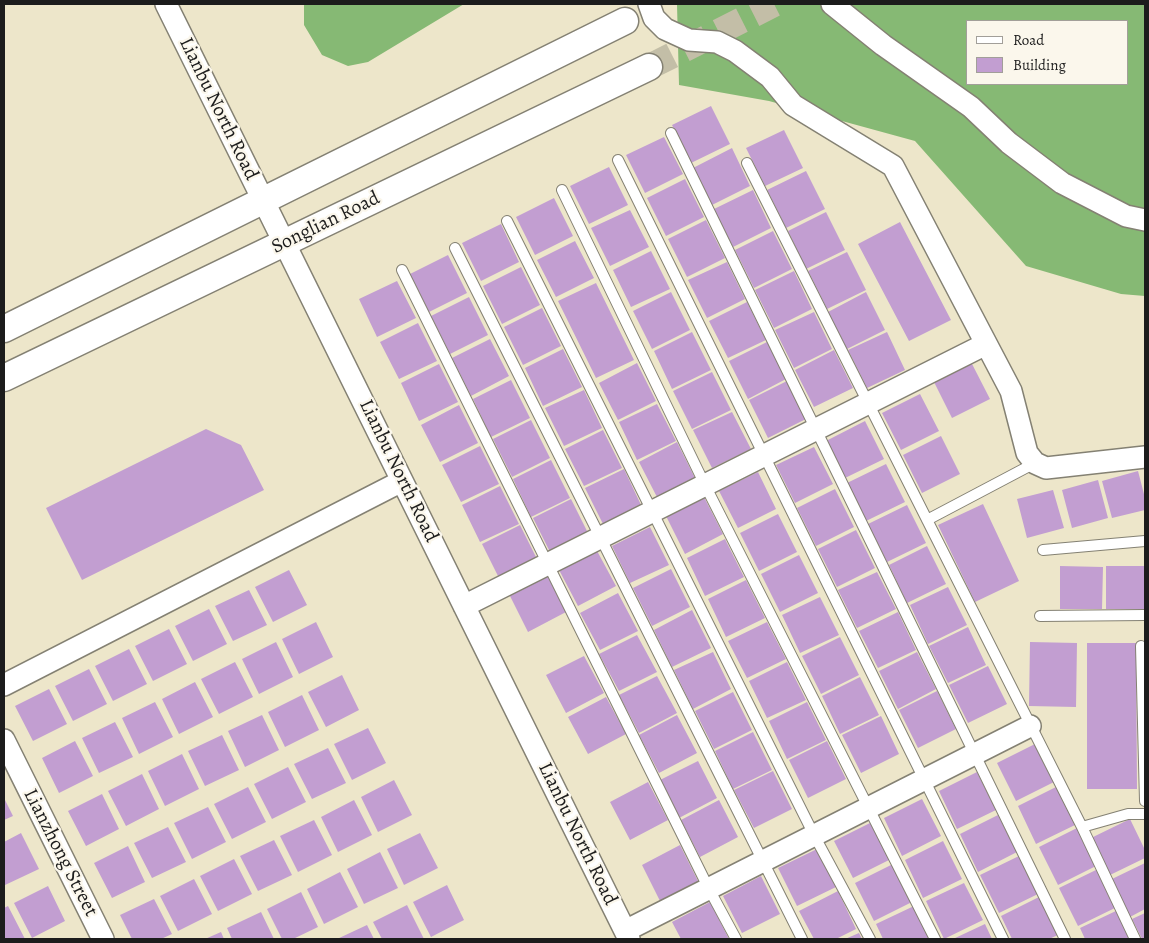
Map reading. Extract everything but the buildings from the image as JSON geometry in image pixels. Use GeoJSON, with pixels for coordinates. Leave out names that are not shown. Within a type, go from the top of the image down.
{"type":"FeatureCollection","features":[{"type":"Feature","properties":{"kind":"street","name":"Lianbu North Road"},"geometry":{"type":"LineString","coordinates":[[166,4],[627,935]]}},
{"type":"Feature","properties":{"kind":"street"},"geometry":{"type":"LineString","coordinates":[[649,4],[654,18],[665,29],[689,40],[717,42],[735,51],[770,78],[793,105],[892,166],[1011,391],[1026,453],[1035,463],[1046,468],[1145,457]]}},
{"type":"Feature","properties":{"kind":"street"},"geometry":{"type":"LineString","coordinates":[[832,4],[883,45],[970,106],[1009,143],[1062,183],[1126,216],[1145,220]]}},
{"type":"Feature","properties":{"kind":"street"},"geometry":{"type":"LineString","coordinates":[[4,329],[625,21]]}},
{"type":"Feature","properties":{"kind":"street","name":"Songlian Road"},"geometry":{"type":"LineString","coordinates":[[4,378],[649,67]]}},
{"type":"Feature","properties":{"kind":"street"},"geometry":{"type":"LineString","coordinates":[[464,606],[986,344]]}},
{"type":"Feature","properties":{"kind":"street"},"geometry":{"type":"LineString","coordinates":[[4,685],[402,481]]}},
{"type":"Feature","properties":{"kind":"street"},"geometry":{"type":"LineString","coordinates":[[627,935],[709,889],[1030,726]]}},
{"type":"Feature","properties":{"kind":"street","name":"Lianzhong Street"},"geometry":{"type":"LineString","coordinates":[[4,740],[104,939]]}},
{"type":"Feature","properties":{"kind":"lane"},"geometry":{"type":"LineString","coordinates":[[671,133],[1066,939]]}},
{"type":"Feature","properties":{"kind":"lane"},"geometry":{"type":"LineString","coordinates":[[618,160],[1003,939]]}},
{"type":"Feature","properties":{"kind":"lane"},"geometry":{"type":"LineString","coordinates":[[747,163],[1082,827],[1136,939]]}},
{"type":"Feature","properties":{"kind":"lane"},"geometry":{"type":"LineString","coordinates":[[562,190],[705,485],[935,939]]}},
{"type":"Feature","properties":{"kind":"lane"},"geometry":{"type":"LineString","coordinates":[[507,221],[814,835],[870,939]]}},
{"type":"Feature","properties":{"kind":"lane"},"geometry":{"type":"LineString","coordinates":[[454,248],[802,939]]}},
{"type":"Feature","properties":{"kind":"lane"},"geometry":{"type":"LineString","coordinates":[[402,270],[709,889],[736,939]]}},
{"type":"Feature","properties":{"kind":"lane"},"geometry":{"type":"LineString","coordinates":[[927,520],[1035,463]]}},
{"type":"Feature","properties":{"kind":"lane"},"geometry":{"type":"LineString","coordinates":[[1043,550],[1145,541]]}},
{"type":"Feature","properties":{"kind":"lane"},"geometry":{"type":"LineString","coordinates":[[1040,616],[1145,615]]}},
{"type":"Feature","properties":{"kind":"lane"},"geometry":{"type":"LineString","coordinates":[[1141,646],[1145,801]]}},
{"type":"Feature","properties":{"kind":"lane"},"geometry":{"type":"LineString","coordinates":[[1082,827],[1128,814],[1145,814]]}},
{"type":"Feature","properties":{"kind":"green space"},"geometry":{"type":"Polygon","coordinates":[[[304,4],[464,4],[368,62],[348,66],[322,55],[304,25],[304,4]]]}},
{"type":"Feature","properties":{"kind":"green space"},"geometry":{"type":"Polygon","coordinates":[[[677,4],[1145,4],[1145,296],[1121,294],[1026,266],[915,141],[769,101],[679,85],[677,4]]]}},
{"type":"Feature","properties":{"kind":"tunnel"},"geometry":{"type":"LineString","coordinates":[[649,67],[774,4]]}}]}
